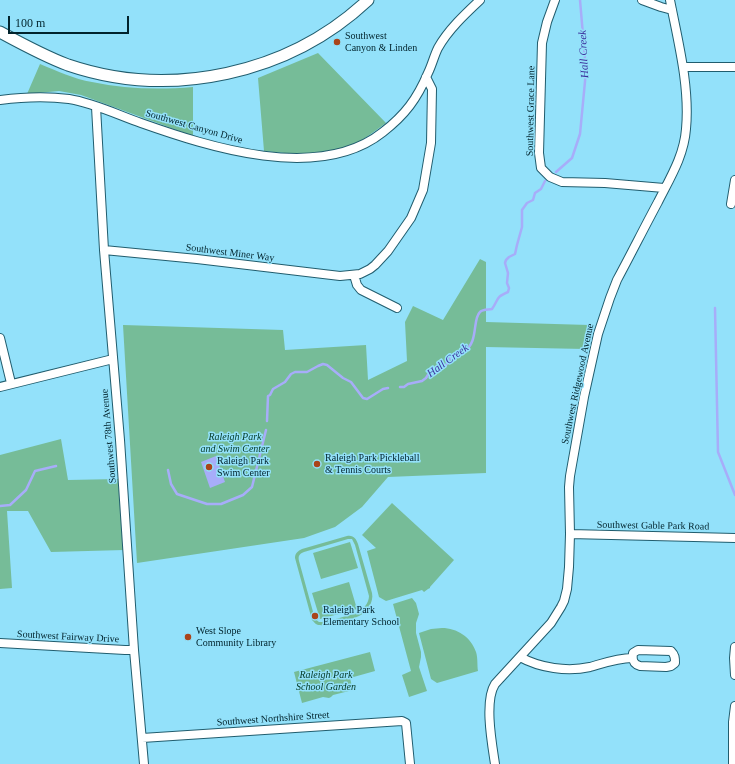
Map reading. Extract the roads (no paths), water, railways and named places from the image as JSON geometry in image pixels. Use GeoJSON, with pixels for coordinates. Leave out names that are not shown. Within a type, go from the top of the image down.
{"type":"FeatureCollection","features":[{"type":"Feature","properties":{"kind":"main road"},"geometry":{"type":"LineString","coordinates":[[0,32],[40,53],[68,65],[88,71],[149,80],[194,79],[240,71],[264,64],[287,54],[308,44],[346,19],[368,0]]}},
{"type":"Feature","properties":{"kind":"street","name":"Southwest Canyon Drive"},"geometry":{"type":"LineString","coordinates":[[0,100],[18,98],[70,99],[179,136],[235,151],[287,157],[328,156],[344,152],[376,137],[404,114],[415,100],[438,48],[447,34],[480,0]]}},
{"type":"Feature","properties":{"kind":"street","name":"Southwest Grace Lane"},"geometry":{"type":"LineString","coordinates":[[555,0],[547,22],[542,44],[539,153],[541,168],[550,177],[562,182],[605,183],[664,188]]}},
{"type":"Feature","properties":{"kind":"street"},"geometry":{"type":"LineString","coordinates":[[642,0],[672,10]]}},
{"type":"Feature","properties":{"kind":"street","name":"Southwest Ridgewood Avenue"},"geometry":{"type":"LineString","coordinates":[[494,764],[490,716],[491,692],[495,684],[551,623],[564,601],[567,589],[570,534],[570,476],[584,397],[598,334],[617,280],[664,188],[674,172],[685,140],[686,103],[683,67],[670,0]]}},
{"type":"Feature","properties":{"kind":"street"},"geometry":{"type":"LineString","coordinates":[[683,67],[735,67]]}},
{"type":"Feature","properties":{"kind":"street","name":"Southwest Miner Way"},"geometry":{"type":"LineString","coordinates":[[104,250],[345,276],[360,274],[370,269],[388,251],[411,218],[423,190],[431,143],[432,90],[426,77]]}},
{"type":"Feature","properties":{"kind":"street","name":"Southwest 78th Avenue"},"geometry":{"type":"LineString","coordinates":[[96,107],[104,250],[120,440],[134,650],[144,764]]}},
{"type":"Feature","properties":{"kind":"street"},"geometry":{"type":"LineString","coordinates":[[731,204],[735,180]]}},
{"type":"Feature","properties":{"kind":"street"},"geometry":{"type":"LineString","coordinates":[[354,275],[356,283],[361,290],[397,308]]}},
{"type":"Feature","properties":{"kind":"street"},"geometry":{"type":"LineString","coordinates":[[0,338],[11,384]]}},
{"type":"Feature","properties":{"kind":"street"},"geometry":{"type":"LineString","coordinates":[[0,387],[113,359]]}},
{"type":"Feature","properties":{"kind":"street","name":"Southwest Gable Park Road"},"geometry":{"type":"LineString","coordinates":[[570,534],[735,538]]}},
{"type":"Feature","properties":{"kind":"street","name":"Southwest Fairway Drive"},"geometry":{"type":"LineString","coordinates":[[0,643],[134,650]]}},
{"type":"Feature","properties":{"kind":"street"},"geometry":{"type":"LineString","coordinates":[[735,647],[735,675]]}},
{"type":"Feature","properties":{"kind":"street"},"geometry":{"type":"LineString","coordinates":[[636,651],[671,651],[674,654],[675,663],[666,667],[640,666],[634,663],[632,658],[633,653],[636,651]]}},
{"type":"Feature","properties":{"kind":"street"},"geometry":{"type":"LineString","coordinates":[[520,658],[543,666],[568,669],[588,667],[622,658],[632,658]]}},
{"type":"Feature","properties":{"kind":"street"},"geometry":{"type":"LineString","coordinates":[[733,764],[733,722],[735,706]]}},
{"type":"Feature","properties":{"kind":"street","name":"Southwest Northshire Street"},"geometry":{"type":"LineString","coordinates":[[142,738],[402,721],[406,723],[410,764]]}},
{"type":"Feature","properties":{"kind":"water"},"geometry":{"type":"Polygon","coordinates":[[[216,456],[225,482],[210,488],[201,462],[216,456]]]}},
{"type":"Feature","properties":{"kind":"waterway","name":"Hall Creek"},"geometry":{"type":"LineString","coordinates":[[556,172],[572,158],[580,134],[586,71],[580,0]]}},
{"type":"Feature","properties":{"kind":"waterway","name":"Hall Creek"},"geometry":{"type":"LineString","coordinates":[[400,387],[422,381],[431,370],[443,367],[452,355],[463,352],[469,347],[474,337],[476,320],[480,312],[492,309],[498,298],[508,292],[508,273],[505,263],[509,257],[515,254],[522,227],[522,210],[527,203],[533,200],[535,193],[541,189],[545,181]]}},
{"type":"Feature","properties":{"kind":"waterway"},"geometry":{"type":"LineString","coordinates":[[715,308],[718,452],[735,495]]}},
{"type":"Feature","properties":{"kind":"waterway","name":"Hall Creek"},"geometry":{"type":"LineString","coordinates":[[267,421],[268,396],[273,389],[285,382],[291,374],[295,372],[307,372],[323,364],[327,365],[343,378],[351,382],[363,398],[367,399],[383,389],[388,388]]}},
{"type":"Feature","properties":{"kind":"waterway","name":"Hall Creek"},"geometry":{"type":"LineString","coordinates":[[168,470],[171,484],[177,494],[207,504],[221,504],[243,495],[252,487],[266,430]]}},
{"type":"Feature","properties":{"kind":"waterway","name":"Hall Creek"},"geometry":{"type":"LineString","coordinates":[[0,506],[10,505],[26,490],[35,471],[56,466]]}},
{"type":"Feature","properties":{"kind":"place","name":"Southwest Canyon & Linden"},"geometry":{"type":"Point","coordinates":[337,42]}},
{"type":"Feature","properties":{"kind":"place","name":"Raleigh Park Pickleball & Tennis Courts"},"geometry":{"type":"Point","coordinates":[317,464]}},
{"type":"Feature","properties":{"kind":"place","name":"Raleigh Park Swim Center"},"geometry":{"type":"Point","coordinates":[209,467]}},
{"type":"Feature","properties":{"kind":"place","name":"Raleigh Park Elementary School"},"geometry":{"type":"Point","coordinates":[315,616]}},
{"type":"Feature","properties":{"kind":"place","name":"West Slope Community Library"},"geometry":{"type":"Point","coordinates":[188,637]}},
{"type":"Feature","properties":{"kind":"park label","name":"Raleigh Park and Swim Center"},"geometry":{"type":"Point","coordinates":[235,442]}},
{"type":"Feature","properties":{"kind":"park label","name":"Raleigh Park School Garden"},"geometry":{"type":"Point","coordinates":[326,680]}}]}
